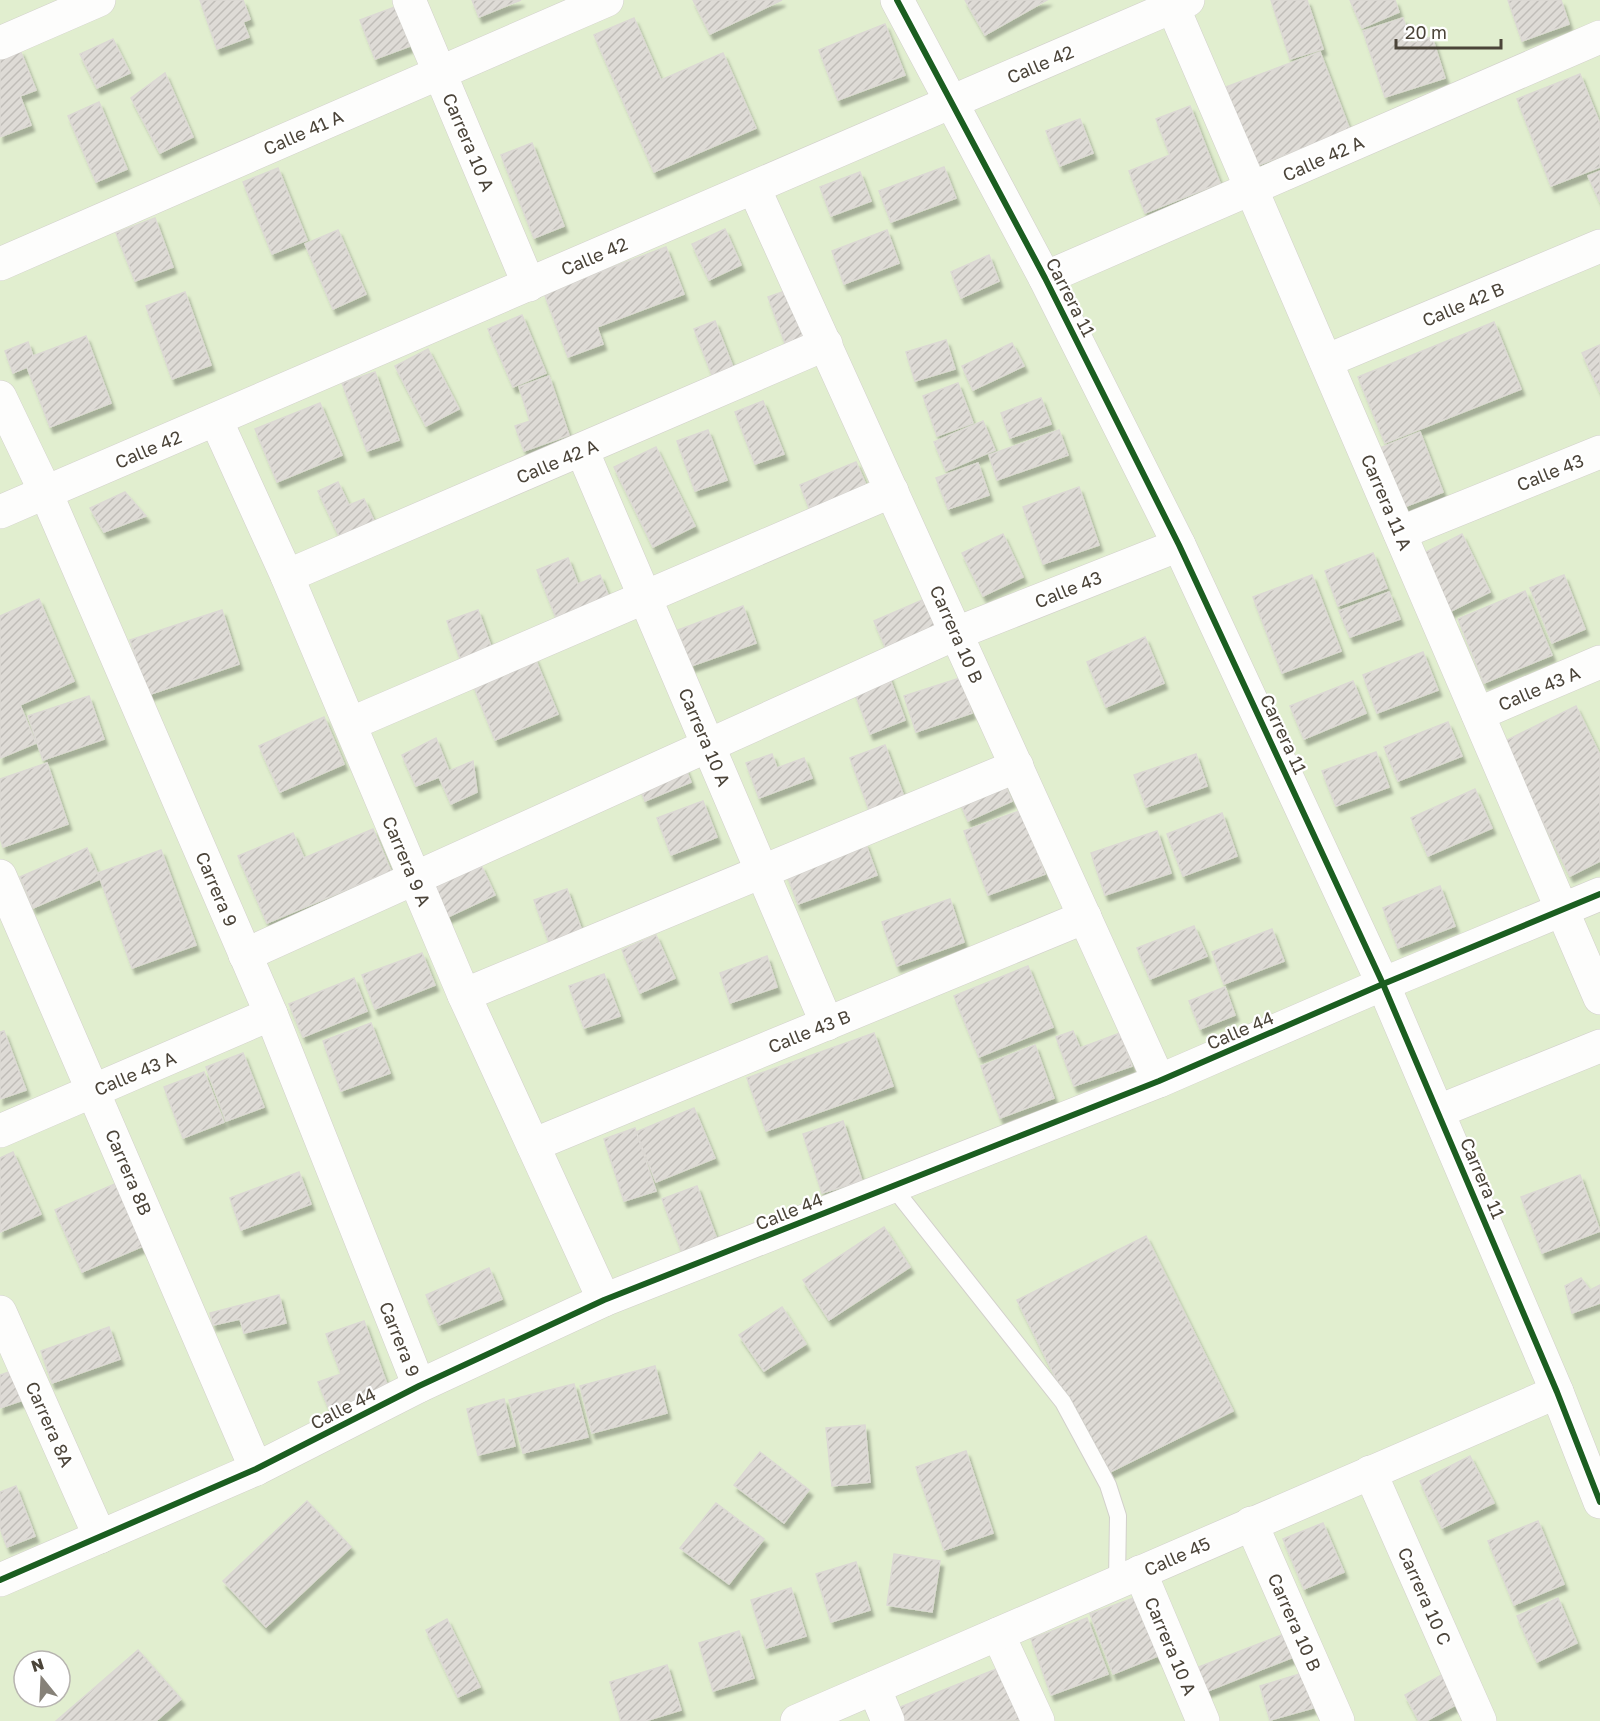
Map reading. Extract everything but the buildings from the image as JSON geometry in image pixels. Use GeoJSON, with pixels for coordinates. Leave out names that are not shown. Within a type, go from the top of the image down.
{"type":"FeatureCollection","features":[{"type":"Feature","properties":{"kind":"street"},"geometry":{"type":"LineString","coordinates":[[0,43],[62,7],[99,0]]}},
{"type":"Feature","properties":{"kind":"street","name":"Carrera 10 A"},"geometry":{"type":"LineString","coordinates":[[409,0],[529,285]]}},
{"type":"Feature","properties":{"kind":"street","name":"Calle 41 A"},"geometry":{"type":"LineString","coordinates":[[0,264],[607,0]]}},
{"type":"Feature","properties":{"kind":"street","name":"Carrera 11"},"geometry":{"type":"LineString","coordinates":[[897,0],[1045,278],[1179,545],[1383,984],[1439,1111],[1557,1392],[1600,1502]]}},
{"type":"Feature","properties":{"kind":"street","name":"Calle 42"},"geometry":{"type":"LineString","coordinates":[[0,513],[1181,3]]}},
{"type":"Feature","properties":{"kind":"street","name":"Carrera 11 A"},"geometry":{"type":"LineString","coordinates":[[1181,3],[1251,189],[1600,998]]}},
{"type":"Feature","properties":{"kind":"street","name":"Calle 42 A"},"geometry":{"type":"LineString","coordinates":[[1045,278],[1600,37]]}},
{"type":"Feature","properties":{"kind":"street","name":"Carrera 10 B"},"geometry":{"type":"LineString","coordinates":[[754,188],[1159,1081]]}},
{"type":"Feature","properties":{"kind":"street","name":"Calle 42 B"},"geometry":{"type":"LineString","coordinates":[[1326,361],[1600,246]]}},
{"type":"Feature","properties":{"kind":"street","name":"Calle 42 A"},"geometry":{"type":"LineString","coordinates":[[287,576],[826,344]]}},
{"type":"Feature","properties":{"kind":"street","name":"Carrera 9"},"geometry":{"type":"LineString","coordinates":[[0,397],[46,493],[271,1014],[419,1386]]}},
{"type":"Feature","properties":{"kind":"street","name":"Carrera 9 A"},"geometry":{"type":"LineString","coordinates":[[216,420],[287,576],[464,995],[604,1300]]}},
{"type":"Feature","properties":{"kind":"street","name":"Carrera 10 A"},"geometry":{"type":"LineString","coordinates":[[582,450],[827,1024]]}},
{"type":"Feature","properties":{"kind":"street","name":"Calle 43"},"geometry":{"type":"LineString","coordinates":[[1400,533],[1600,452]]}},
{"type":"Feature","properties":{"kind":"street"},"geometry":{"type":"LineString","coordinates":[[350,724],[892,491]]}},
{"type":"Feature","properties":{"kind":"street","name":"Calle 43"},"geometry":{"type":"LineString","coordinates":[[245,955],[957,633],[1179,545]]}},
{"type":"Feature","properties":{"kind":"street","name":"Calle 43 A"},"geometry":{"type":"LineString","coordinates":[[1478,714],[1600,662]]}},
{"type":"Feature","properties":{"kind":"street"},"geometry":{"type":"LineString","coordinates":[[464,995],[1017,766]]}},
{"type":"Feature","properties":{"kind":"street","name":"Carrera 8B"},"geometry":{"type":"LineString","coordinates":[[0,876],[256,1469]]}},
{"type":"Feature","properties":{"kind":"street","name":"Calle 44"},"geometry":{"type":"LineString","coordinates":[[0,1580],[256,1469],[419,1386],[604,1300],[1159,1081],[1383,984],[1600,894]]}},
{"type":"Feature","properties":{"kind":"street","name":"Calle 43 B"},"geometry":{"type":"LineString","coordinates":[[533,1144],[1085,917]]}},
{"type":"Feature","properties":{"kind":"street","name":"Calle 43 A"},"geometry":{"type":"LineString","coordinates":[[0,1131],[271,1014]]}},
{"type":"Feature","properties":{"kind":"street"},"geometry":{"type":"LineString","coordinates":[[1439,1111],[1600,1046]]}},
{"type":"Feature","properties":{"kind":"street","name":"Carrera 8A"},"geometry":{"type":"LineString","coordinates":[[0,1312],[100,1537]]}},
{"type":"Feature","properties":{"kind":"street","name":"Calle 45"},"geometry":{"type":"LineString","coordinates":[[797,1721],[1557,1392]]}},
{"type":"Feature","properties":{"kind":"street","name":"Carrera 10 C"},"geometry":{"type":"LineString","coordinates":[[1370,1472],[1480,1721]]}},
{"type":"Feature","properties":{"kind":"street","name":"Carrera 10 B"},"geometry":{"type":"LineString","coordinates":[[1251,1523],[1338,1721]]}},
{"type":"Feature","properties":{"kind":"street","name":"Carrera 10 A"},"geometry":{"type":"LineString","coordinates":[[1129,1577],[1203,1721]]}},
{"type":"Feature","properties":{"kind":"street"},"geometry":{"type":"LineString","coordinates":[[998,1634],[1038,1721]]}},
{"type":"Feature","properties":{"kind":"street"},"geometry":{"type":"LineString","coordinates":[[874,1688],[888,1721]]}},
{"type":"Feature","properties":{"kind":"lane"},"geometry":{"type":"LineString","coordinates":[[892,1186],[1064,1402],[1108,1485],[1118,1516],[1129,1577]]}},
{"type":"Feature","properties":{"kind":"green space"},"geometry":{"type":"Polygon","coordinates":[[[0,0],[1600,0],[1600,1721],[0,1721],[0,0]]]}},
{"type":"Feature","properties":{"kind":"cycle path"},"geometry":{"type":"LineString","coordinates":[[897,0],[1045,278],[1179,545],[1383,984],[1557,1392],[1600,1502]]}},
{"type":"Feature","properties":{"kind":"cycle path"},"geometry":{"type":"LineString","coordinates":[[0,1580],[256,1469],[419,1386],[604,1300],[1159,1081],[1383,984],[1600,894]]}}]}
